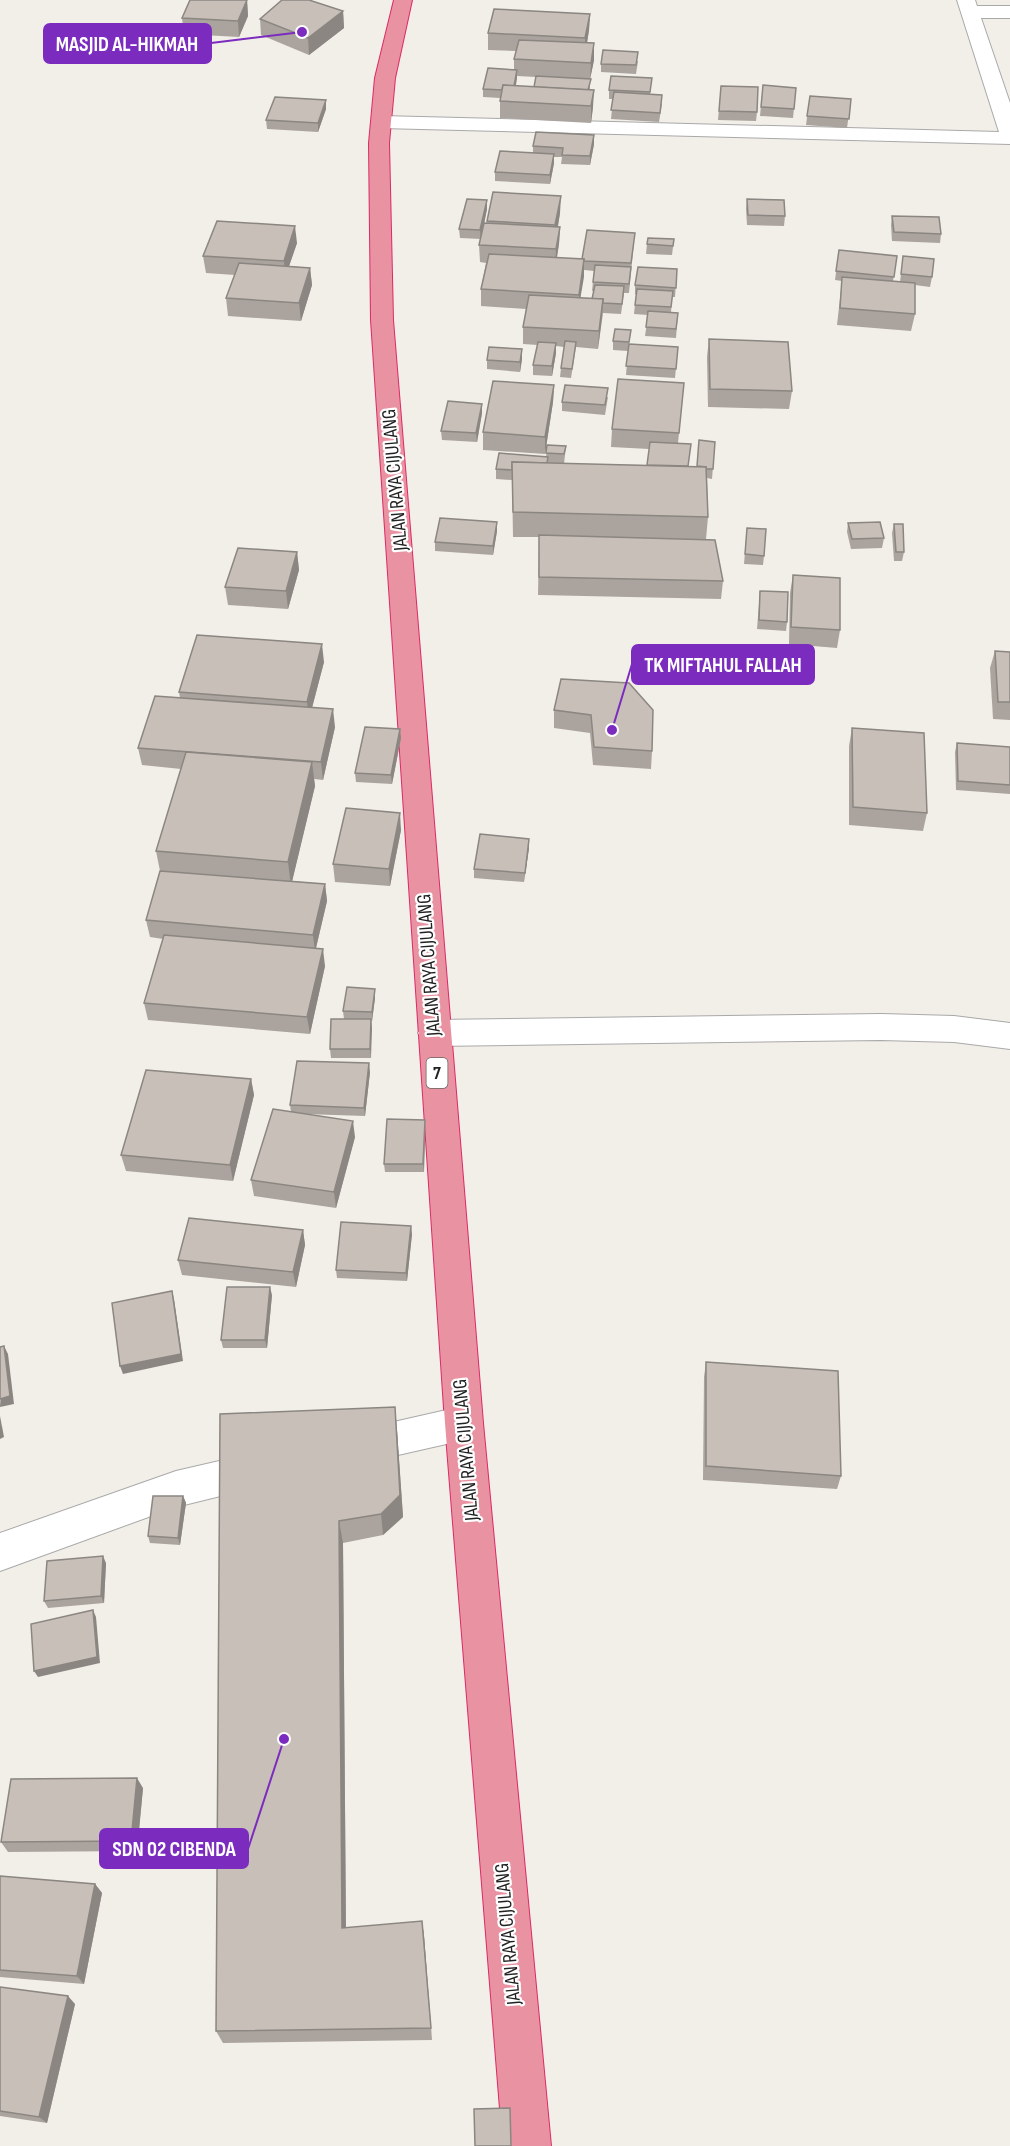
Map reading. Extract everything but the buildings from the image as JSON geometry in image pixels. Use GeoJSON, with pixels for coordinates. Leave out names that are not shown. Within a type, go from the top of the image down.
{"type":"FeatureCollection","features":[{"type":"Feature","properties":{"kind":"highway","name":"JALAN RAYA CIJULANG"},"geometry":{"type":"LineString","coordinates":[[403,0],[385,78],[381,122],[382,320],[464,1423],[527,2146]]}},
{"type":"Feature","properties":{"kind":"street"},"geometry":{"type":"LineString","coordinates":[[1010,12],[968,6],[1010,134]]}},
{"type":"Feature","properties":{"kind":"street"},"geometry":{"type":"LineString","coordinates":[[987,64],[1010,64]]}},
{"type":"Feature","properties":{"kind":"street"},"geometry":{"type":"LineString","coordinates":[[381,122],[1010,138]]}},
{"type":"Feature","properties":{"kind":"street"},"geometry":{"type":"LineString","coordinates":[[434,1033],[881,1027],[954,1029],[1010,1036]]}},
{"type":"Feature","properties":{"kind":"street"},"geometry":{"type":"LineString","coordinates":[[0,1552],[176,1489],[464,1423]]}},
{"type":"Feature","properties":{"kind":"place","name":"MASJID AL-HIKMAH"},"geometry":{"type":"Point","coordinates":[302,32]}},
{"type":"Feature","properties":{"kind":"place","name":"TK MIFTAHUL FALLAH"},"geometry":{"type":"Point","coordinates":[612,730]}},
{"type":"Feature","properties":{"kind":"place","name":"SDN 02 CIBENDA"},"geometry":{"type":"Point","coordinates":[284,1739]}}]}
